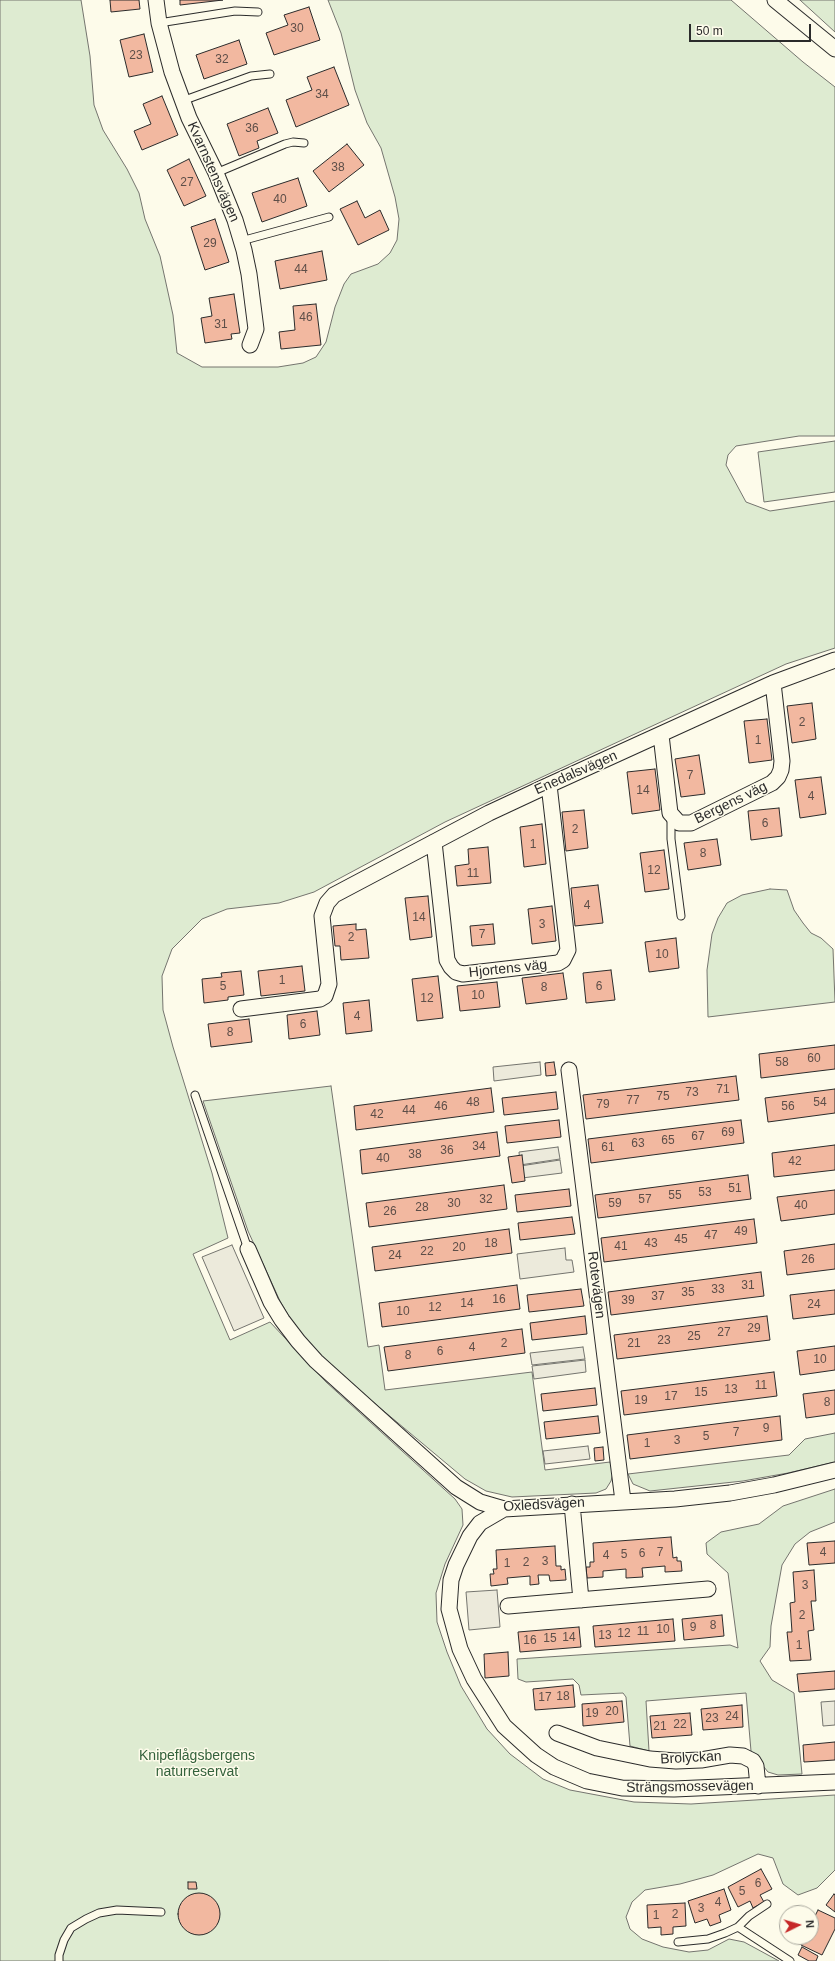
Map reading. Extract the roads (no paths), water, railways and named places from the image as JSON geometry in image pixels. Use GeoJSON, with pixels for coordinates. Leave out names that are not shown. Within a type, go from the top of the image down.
{"type":"FeatureCollection","features":[{"type":"Feature","properties":{"kind":"street","name":"Kvarnstensvägen"},"geometry":{"type":"LineString","coordinates":[[156,0],[159,23],[172,72],[182,101],[216,173],[235,220],[241,241],[249,274],[256,329],[250,345]]}},
{"type":"Feature","properties":{"kind":"street"},"geometry":{"type":"LineString","coordinates":[[775,0],[835,49]]}},
{"type":"Feature","properties":{"kind":"street","name":"Enedalsvägen"},"geometry":{"type":"LineString","coordinates":[[242,1009],[320,999],[325,996],[329,984],[322,923],[324,909],[334,895],[434,842],[549,784],[774,683],[835,660]]}},
{"type":"Feature","properties":{"kind":"street","name":"Bergens väg"},"geometry":{"type":"LineString","coordinates":[[670,814],[679,823],[691,823],[772,783],[778,777],[781,770],[782,761],[774,683]]}},
{"type":"Feature","properties":{"kind":"street"},"geometry":{"type":"LineString","coordinates":[[661,735],[670,814]]}},
{"type":"Feature","properties":{"kind":"street","name":"Hjortens väg"},"geometry":{"type":"LineString","coordinates":[[434,842],[447,960],[451,968],[456,972],[463,974],[558,963],[563,960],[568,950],[549,784]]}},
{"type":"Feature","properties":{"kind":"street","name":"Rotevägen"},"geometry":{"type":"LineString","coordinates":[[569,1070],[623,1501]]}},
{"type":"Feature","properties":{"kind":"street","name":"Oxledsvägen"},"geometry":{"type":"LineString","coordinates":[[248,1249],[271,1302],[282,1320],[316,1361],[456,1487],[480,1502],[504,1509],[675,1498],[730,1492],[774,1485],[835,1470]]}},
{"type":"Feature","properties":{"kind":"street"},"geometry":{"type":"LineString","coordinates":[[572,1504],[581,1600]]}},
{"type":"Feature","properties":{"kind":"street","name":"Strängsmossevägen"},"geometry":{"type":"LineString","coordinates":[[504,1509],[480,1523],[470,1536],[456,1565],[451,1580],[448,1597],[452,1624],[460,1649],[474,1679],[504,1726],[536,1755],[554,1767],[587,1781],[622,1788],[647,1790],[835,1782]]}},
{"type":"Feature","properties":{"kind":"street"},"geometry":{"type":"LineString","coordinates":[[508,1606],[708,1589]]}},
{"type":"Feature","properties":{"kind":"street","name":"Brolyckan"},"geometry":{"type":"LineString","coordinates":[[557,1733],[597,1748],[650,1759],[676,1761],[701,1760],[730,1755],[743,1756],[753,1761],[756,1766],[758,1786]]}},
{"type":"Feature","properties":{"kind":"lane"},"geometry":{"type":"LineString","coordinates":[[159,23],[235,11],[258,12]]}},
{"type":"Feature","properties":{"kind":"lane"},"geometry":{"type":"LineString","coordinates":[[182,101],[251,76],[270,74]]}},
{"type":"Feature","properties":{"kind":"lane"},"geometry":{"type":"LineString","coordinates":[[216,173],[285,144],[293,142],[304,143]]}},
{"type":"Feature","properties":{"kind":"lane"},"geometry":{"type":"LineString","coordinates":[[241,241],[329,217]]}},
{"type":"Feature","properties":{"kind":"lane"},"geometry":{"type":"LineString","coordinates":[[670,814],[670,839],[680,916]]}},
{"type":"Feature","properties":{"kind":"lane"},"geometry":{"type":"LineString","coordinates":[[195,1095],[248,1249]]}},
{"type":"Feature","properties":{"kind":"lane"},"geometry":{"type":"LineString","coordinates":[[678,1942],[708,1938],[738,1927],[749,1916],[767,1904]]}},
{"type":"Feature","properties":{"kind":"lane"},"geometry":{"type":"LineString","coordinates":[[59,1961],[62,1945],[72,1928],[98,1913],[116,1910],[161,1912]]}},
{"type":"Feature","properties":{"kind":"lane"},"geometry":{"type":"LineString","coordinates":[[738,1927],[790,1961]]}},
{"type":"Feature","properties":{"kind":"park label","name":"Knipeflågsbergens naturreservat"},"geometry":{"type":"Point","coordinates":[197,1764]}}]}
